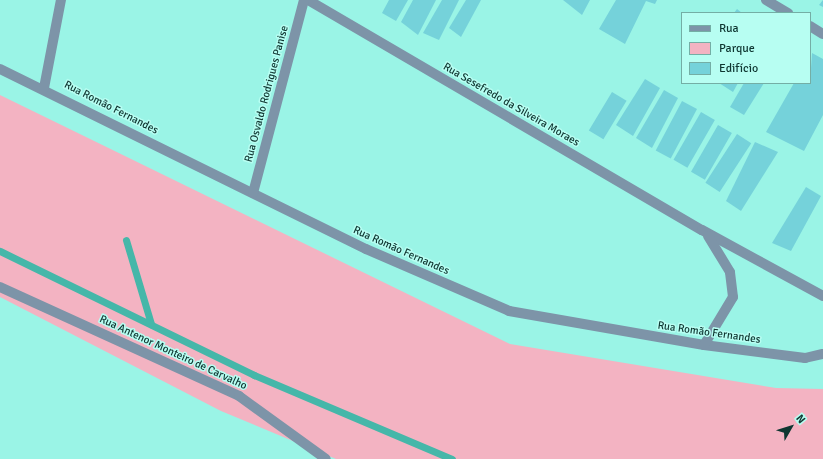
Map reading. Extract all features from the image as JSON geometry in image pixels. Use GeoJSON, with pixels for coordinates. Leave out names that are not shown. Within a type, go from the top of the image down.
{"type":"FeatureCollection","features":[{"type":"Feature","properties":{"kind":"street"},"geometry":{"type":"LineString","coordinates":[[44,88],[61,0]]}},
{"type":"Feature","properties":{"kind":"street","name":"Rua Osvaldo Rodrigues Panise"},"geometry":{"type":"LineString","coordinates":[[253,193],[304,0]]}},
{"type":"Feature","properties":{"kind":"street","name":"Rua Sesefredo da Silveira Moraes"},"geometry":{"type":"LineString","coordinates":[[308,0],[702,230],[822,296]]}},
{"type":"Feature","properties":{"kind":"street"},"geometry":{"type":"LineString","coordinates":[[766,0],[786,12]]}},
{"type":"Feature","properties":{"kind":"street"},"geometry":{"type":"LineString","coordinates":[[811,27],[823,34]]}},
{"type":"Feature","properties":{"kind":"street","name":"Rua Romão Fernandes"},"geometry":{"type":"LineString","coordinates":[[0,69],[44,88],[366,249],[509,311],[704,345],[805,358],[823,354]]}},
{"type":"Feature","properties":{"kind":"street"},"geometry":{"type":"LineString","coordinates":[[702,230],[724,258],[733,285],[729,308],[704,345]]}},
{"type":"Feature","properties":{"kind":"street","name":"Rua Antenor Monteiro de Carvalho"},"geometry":{"type":"LineString","coordinates":[[0,287],[239,396],[326,459]]}},
{"type":"Feature","properties":{"kind":"green space"},"geometry":{"type":"Polygon","coordinates":[[[0,95],[510,344],[776,388],[823,389],[823,459],[336,459],[221,411],[0,297],[0,95]]]}},
{"type":"Feature","properties":{"kind":"building"},"geometry":{"type":"Polygon","coordinates":[[[389,0],[408,0],[396,21],[382,13],[389,0]]]}},
{"type":"Feature","properties":{"kind":"building"},"geometry":{"type":"Polygon","coordinates":[[[413,0],[436,0],[418,35],[401,22],[413,0]]]}},
{"type":"Feature","properties":{"kind":"building"},"geometry":{"type":"Polygon","coordinates":[[[442,0],[459,0],[439,40],[423,33],[442,0]]]}},
{"type":"Feature","properties":{"kind":"building"},"geometry":{"type":"Polygon","coordinates":[[[466,0],[481,0],[461,37],[449,28],[466,0]]]}},
{"type":"Feature","properties":{"kind":"building"},"geometry":{"type":"Polygon","coordinates":[[[563,0],[590,0],[582,15],[563,0]]]}},
{"type":"Feature","properties":{"kind":"building"},"geometry":{"type":"Polygon","coordinates":[[[616,0],[657,0],[655,4],[646,1],[625,44],[599,29],[616,0]]]}},
{"type":"Feature","properties":{"kind":"building"},"geometry":{"type":"Polygon","coordinates":[[[823,0],[823,7],[819,5],[823,0]]]}},
{"type":"Feature","properties":{"kind":"building"},"geometry":{"type":"Polygon","coordinates":[[[812,53],[823,59],[823,115],[804,151],[766,132],[793,84],[811,84],[812,53]]]}},
{"type":"Feature","properties":{"kind":"building"},"geometry":{"type":"Polygon","coordinates":[[[645,79],[660,88],[633,136],[616,125],[645,79]]]}},
{"type":"Feature","properties":{"kind":"building"},"geometry":{"type":"Polygon","coordinates":[[[721,84],[737,84],[733,92],[721,84]]]}},
{"type":"Feature","properties":{"kind":"building"},"geometry":{"type":"Polygon","coordinates":[[[743,84],[763,84],[744,115],[730,107],[743,84]]]}},
{"type":"Feature","properties":{"kind":"building"},"geometry":{"type":"Polygon","coordinates":[[[664,90],[678,98],[652,148],[636,138],[664,90]]]}},
{"type":"Feature","properties":{"kind":"building"},"geometry":{"type":"Polygon","coordinates":[[[612,92],[627,101],[603,139],[589,131],[612,92]]]}},
{"type":"Feature","properties":{"kind":"building"},"geometry":{"type":"Polygon","coordinates":[[[682,101],[697,109],[671,158],[656,150],[682,101]]]}},
{"type":"Feature","properties":{"kind":"building"},"geometry":{"type":"Polygon","coordinates":[[[701,112],[715,120],[687,168],[674,160],[701,112]]]}},
{"type":"Feature","properties":{"kind":"building"},"geometry":{"type":"Polygon","coordinates":[[[718,125],[732,133],[705,180],[691,172],[718,125]]]}},
{"type":"Feature","properties":{"kind":"building"},"geometry":{"type":"Polygon","coordinates":[[[737,134],[751,143],[720,192],[705,183],[737,134]]]}},
{"type":"Feature","properties":{"kind":"building"},"geometry":{"type":"Polygon","coordinates":[[[755,142],[778,152],[741,211],[726,201],[755,142]]]}},
{"type":"Feature","properties":{"kind":"building"},"geometry":{"type":"Polygon","coordinates":[[[806,187],[821,196],[791,251],[772,243],[806,187]]]}},
{"type":"Feature","properties":{"kind":"waterway"},"geometry":{"type":"LineString","coordinates":[[126,240],[151,324]]}},
{"type":"Feature","properties":{"kind":"waterway"},"geometry":{"type":"LineString","coordinates":[[0,251],[254,375],[452,459]]}}]}
